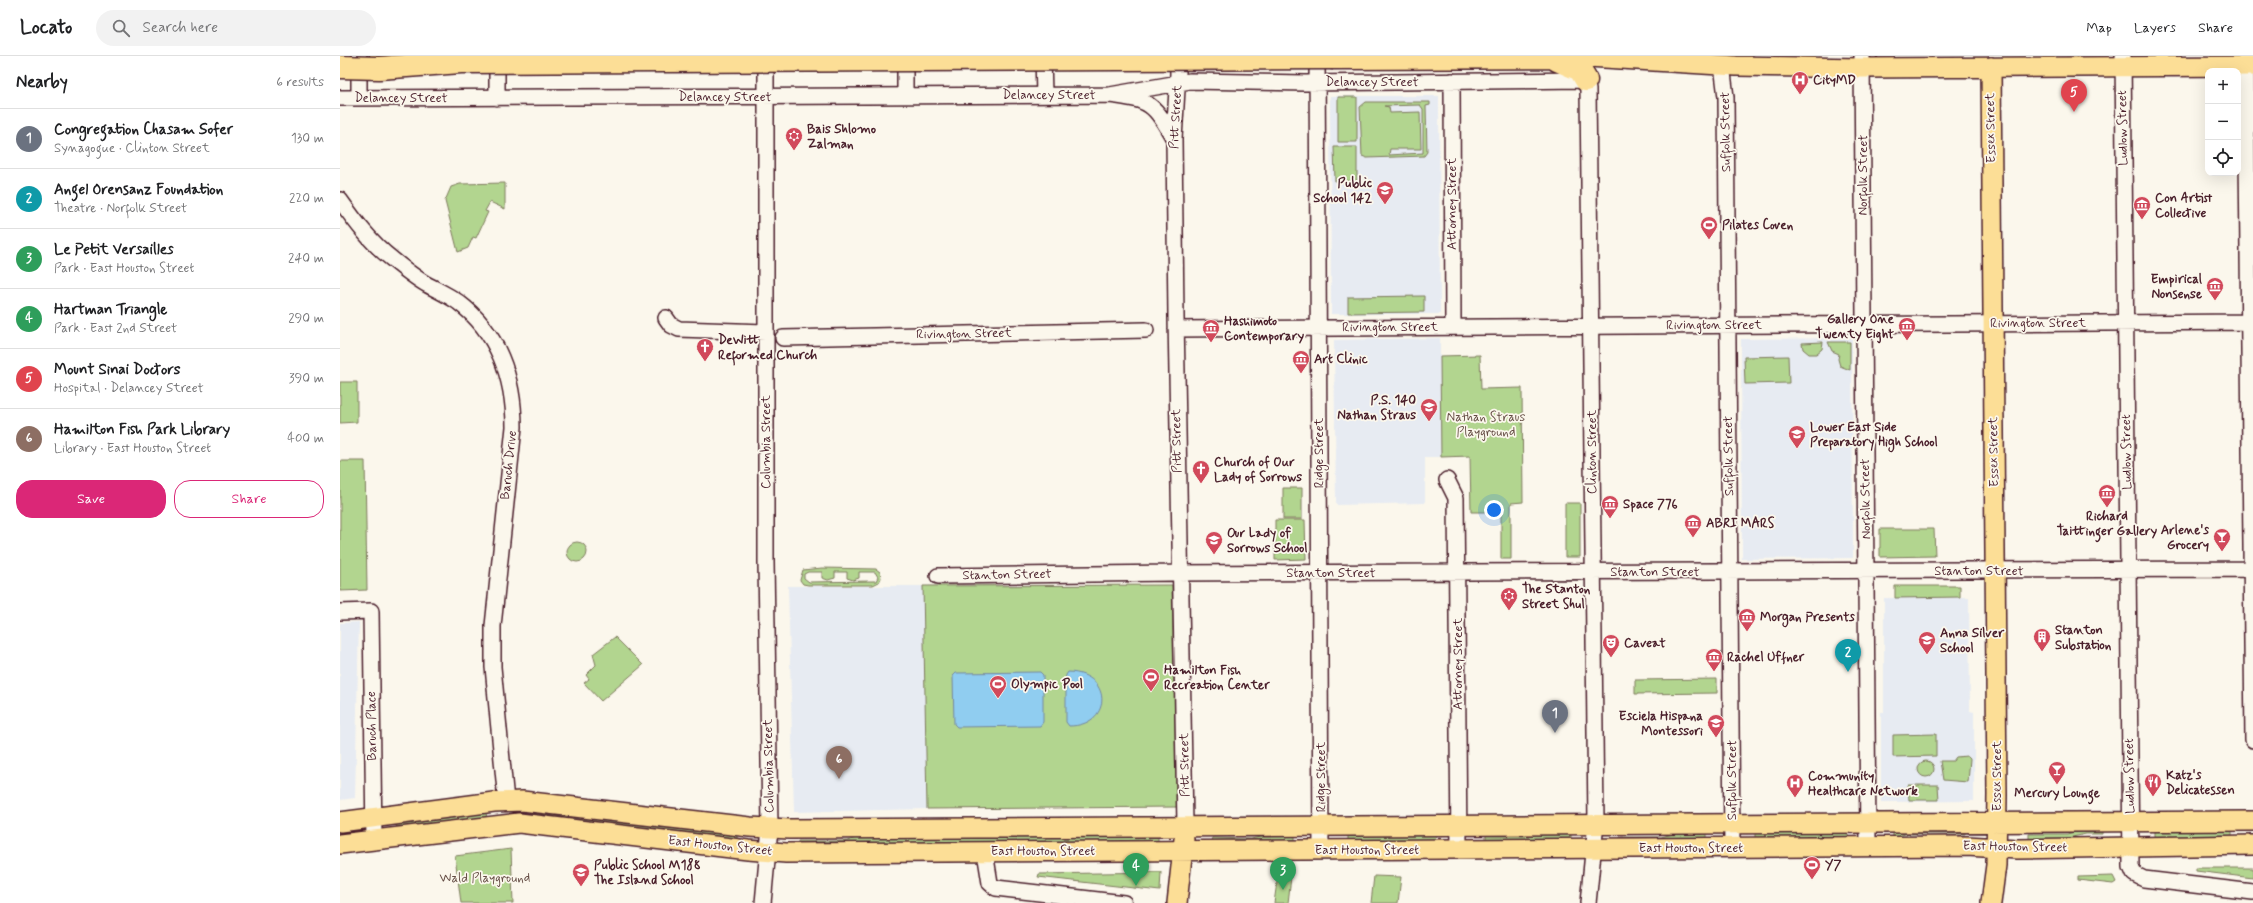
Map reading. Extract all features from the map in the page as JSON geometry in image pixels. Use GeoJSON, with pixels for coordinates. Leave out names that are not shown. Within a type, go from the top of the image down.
{"type":"FeatureCollection","features":[{"type":"Feature","properties":{"kind":"highway"},"geometry":{"type":"LineString","coordinates":[[381,56],[461,62]]}},
{"type":"Feature","properties":{"kind":"highway"},"geometry":{"type":"LineString","coordinates":[[340,67],[379,68],[461,62],[1325,57],[1588,58]]}},
{"type":"Feature","properties":{"kind":"highway"},"geometry":{"type":"LineString","coordinates":[[1552,58],[1580,70],[1586,80]]}},
{"type":"Feature","properties":{"kind":"main road"},"geometry":{"type":"LineString","coordinates":[[1588,58],[1722,65],[1862,62],[2123,61],[2248,63]]}},
{"type":"Feature","properties":{"kind":"main road","name":"Essex Street"},"geometry":{"type":"LineString","coordinates":[[1991,62],[1997,822],[1991,903]]}},
{"type":"Feature","properties":{"kind":"main road","name":"East Houston Street"},"geometry":{"type":"LineString","coordinates":[[340,822],[506,802],[535,802],[770,828],[2253,820]]}},
{"type":"Feature","properties":{"kind":"main road","name":"East Houston Street"},"geometry":{"type":"LineString","coordinates":[[340,844],[519,823],[768,852],[1732,848],[1868,846],[1996,848],[2253,845]]}},
{"type":"Feature","properties":{"kind":"main road"},"geometry":{"type":"LineString","coordinates":[[1177,903],[1185,825]]}},
{"type":"Feature","properties":{"kind":"street"},"geometry":{"type":"LineString","coordinates":[[359,56],[359,98]]}},
{"type":"Feature","properties":{"kind":"street"},"geometry":{"type":"LineString","coordinates":[[497,56],[497,98]]}},
{"type":"Feature","properties":{"kind":"street","name":"Columbia Street"},"geometry":{"type":"LineString","coordinates":[[763,903],[770,828],[765,332],[766,56]]}},
{"type":"Feature","properties":{"kind":"street"},"geometry":{"type":"LineString","coordinates":[[905,56],[905,96]]}},
{"type":"Feature","properties":{"kind":"street"},"geometry":{"type":"LineString","coordinates":[[1043,56],[1044,95]]}},
{"type":"Feature","properties":{"kind":"street","name":"Pitt Street"},"geometry":{"type":"LineString","coordinates":[[1177,56],[1178,82],[1174,139],[1185,825]]}},
{"type":"Feature","properties":{"kind":"street","name":"Ridge Street"},"geometry":{"type":"LineString","coordinates":[[1321,850],[1317,82],[1325,57]]}},
{"type":"Feature","properties":{"kind":"street","name":"Ludlow Street"},"geometry":{"type":"LineString","coordinates":[[2123,61],[2132,871],[2144,879],[2253,892]]}},
{"type":"Feature","properties":{"kind":"street","name":"Norfolk Street"},"geometry":{"type":"LineString","coordinates":[[1862,62],[1868,846]]}},
{"type":"Feature","properties":{"kind":"street"},"geometry":{"type":"LineString","coordinates":[[2248,63],[2253,740]]}},
{"type":"Feature","properties":{"kind":"street","name":"Suffolk Street"},"geometry":{"type":"LineString","coordinates":[[1722,65],[1726,97],[1732,848]]}},
{"type":"Feature","properties":{"kind":"street","name":"Delancey Street"},"geometry":{"type":"LineString","coordinates":[[1110,95],[1178,82],[1586,80]]}},
{"type":"Feature","properties":{"kind":"street","name":"Clinton Street"},"geometry":{"type":"LineString","coordinates":[[1586,80],[1588,90],[1592,572],[1596,823],[1588,903]]}},
{"type":"Feature","properties":{"kind":"street","name":"Attorney Street"},"geometry":{"type":"LineString","coordinates":[[1452,81],[1453,326]]}},
{"type":"Feature","properties":{"kind":"street","name":"Delancey Street"},"geometry":{"type":"LineString","coordinates":[[340,98],[1110,95],[1134,98],[1149,104],[1160,115],[1174,139]]}},
{"type":"Feature","properties":{"kind":"street","name":"Baruch Drive"},"geometry":{"type":"LineString","coordinates":[[340,200],[370,239],[390,258],[427,284],[458,302],[473,315],[495,344],[504,363],[511,385],[514,406],[514,427],[493,626],[493,667],[506,802]]}},
{"type":"Feature","properties":{"kind":"street"},"geometry":{"type":"LineString","coordinates":[[666,318],[670,326],[679,329],[765,332]]}},
{"type":"Feature","properties":{"kind":"street","name":"Rivington Street"},"geometry":{"type":"LineString","coordinates":[[1176,329],[1591,325],[2250,322]]}},
{"type":"Feature","properties":{"kind":"street","name":"Rivington Street"},"geometry":{"type":"LineString","coordinates":[[783,338],[1146,330]]}},
{"type":"Feature","properties":{"kind":"street","name":"Attorney Street"},"geometry":{"type":"LineString","coordinates":[[1448,480],[1456,498],[1458,573],[1459,849]]}},
{"type":"Feature","properties":{"kind":"street","name":"Stanton Street"},"geometry":{"type":"LineString","coordinates":[[938,576],[1180,573],[2252,569]]}},
{"type":"Feature","properties":{"kind":"street","name":"Baruch Place"},"geometry":{"type":"LineString","coordinates":[[340,612],[371,611],[374,840]]}},
{"type":"Feature","properties":{"kind":"street"},"geometry":{"type":"LineString","coordinates":[[985,852],[990,883],[996,888],[1124,903]]}},
{"type":"Feature","properties":{"kind":"shaded area","name":"Public School 142"},"geometry":{"type":"Polygon","coordinates":[[[1330,96],[1439,96],[1440,314],[1331,314],[1330,96]]]}},
{"type":"Feature","properties":{"kind":"shaded area","name":"P.S. 140 Nathan Straus"},"geometry":{"type":"Polygon","coordinates":[[[1440,338],[1440,356],[1480,355],[1481,389],[1522,388],[1523,502],[1471,503],[1470,456],[1425,457],[1425,503],[1336,505],[1334,340],[1440,338]]]}},
{"type":"Feature","properties":{"kind":"shaded area","name":"Lower East Side Preparatory High School"},"geometry":{"type":"Polygon","coordinates":[[[1852,338],[1853,558],[1742,559],[1741,339],[1852,338]]]}},
{"type":"Feature","properties":{"kind":"shaded area"},"geometry":{"type":"Polygon","coordinates":[[[788,586],[923,586],[927,809],[794,812],[788,586]]]}},
{"type":"Feature","properties":{"kind":"shaded area","name":"Anna Silver School"},"geometry":{"type":"Polygon","coordinates":[[[1969,597],[1970,711],[1974,712],[1974,801],[1881,802],[1881,712],[1884,712],[1884,598],[1969,597]]]}},
{"type":"Feature","properties":{"kind":"shaded area"},"geometry":{"type":"Polygon","coordinates":[[[359,622],[355,798],[340,800],[340,623],[359,622]]]}},
{"type":"Feature","properties":{"kind":"green space"},"geometry":{"type":"Polygon","coordinates":[[[1338,97],[1357,97],[1357,142],[1338,142],[1338,97]]]}},
{"type":"Feature","properties":{"kind":"green space"},"geometry":{"type":"Polygon","coordinates":[[[1366,102],[1430,102],[1430,105],[1426,106],[1427,152],[1424,156],[1367,158],[1362,156],[1360,107],[1366,102]],[[1420,105],[1384,106],[1389,107],[1390,113],[1420,112],[1421,149],[1390,149],[1389,155],[1423,153],[1423,109],[1420,105]]]}},
{"type":"Feature","properties":{"kind":"green space"},"geometry":{"type":"Polygon","coordinates":[[[1334,147],[1357,147],[1357,181],[1335,181],[1334,147]]]}},
{"type":"Feature","properties":{"kind":"green space"},"geometry":{"type":"Polygon","coordinates":[[[505,183],[505,209],[490,202],[485,211],[488,212],[476,238],[473,237],[468,248],[458,252],[445,201],[451,187],[460,184],[505,183]]]}},
{"type":"Feature","properties":{"kind":"green space"},"geometry":{"type":"Polygon","coordinates":[[[1424,296],[1424,312],[1348,313],[1348,297],[1424,296]]]}},
{"type":"Feature","properties":{"kind":"green space"},"geometry":{"type":"Polygon","coordinates":[[[1823,342],[1822,349],[1816,354],[1809,354],[1803,349],[1802,343],[1823,342]]]}},
{"type":"Feature","properties":{"kind":"green space"},"geometry":{"type":"Polygon","coordinates":[[[1828,342],[1850,342],[1850,370],[1840,366],[1838,359],[1839,354],[1832,351],[1828,342]]]}},
{"type":"Feature","properties":{"kind":"green space","name":"Nathan Straus Playground"},"geometry":{"type":"Polygon","coordinates":[[[1480,355],[1481,389],[1522,388],[1523,502],[1511,503],[1511,559],[1501,559],[1501,512],[1471,512],[1470,456],[1441,457],[1440,356],[1480,355]]]}},
{"type":"Feature","properties":{"kind":"green space"},"geometry":{"type":"Polygon","coordinates":[[[1788,356],[1789,383],[1745,384],[1744,357],[1788,356]]]}},
{"type":"Feature","properties":{"kind":"green space"},"geometry":{"type":"Polygon","coordinates":[[[340,382],[357,382],[357,422],[340,423],[340,382]]]}},
{"type":"Feature","properties":{"kind":"green space"},"geometry":{"type":"Polygon","coordinates":[[[340,461],[365,461],[367,590],[340,591],[340,461]]]}},
{"type":"Feature","properties":{"kind":"green space"},"geometry":{"type":"Polygon","coordinates":[[[1283,488],[1302,488],[1302,519],[1283,519],[1283,488]]]}},
{"type":"Feature","properties":{"kind":"green space"},"geometry":{"type":"Polygon","coordinates":[[[1565,503],[1580,503],[1580,557],[1565,557],[1565,503]]]}},
{"type":"Feature","properties":{"kind":"green space"},"geometry":{"type":"Polygon","coordinates":[[[1275,520],[1305,520],[1306,559],[1275,560],[1275,520]]]}},
{"type":"Feature","properties":{"kind":"green space"},"geometry":{"type":"Polygon","coordinates":[[[1880,529],[1934,529],[1935,556],[1880,557],[1880,529]]]}},
{"type":"Feature","properties":{"kind":"green space"},"geometry":{"type":"Polygon","coordinates":[[[577,542],[584,545],[587,552],[584,559],[577,562],[570,559],[567,552],[570,545],[577,542]]]}},
{"type":"Feature","properties":{"kind":"green space"},"geometry":{"type":"Polygon","coordinates":[[[822,568],[876,569],[880,572],[881,578],[879,582],[873,585],[808,585],[803,584],[800,580],[803,570],[822,568]],[[808,572],[804,574],[804,578],[809,582],[876,581],[878,577],[875,572],[859,572],[859,578],[853,580],[847,578],[847,572],[835,572],[835,578],[828,580],[822,578],[822,572],[808,572]]]}},
{"type":"Feature","properties":{"kind":"green space"},"geometry":{"type":"Polygon","coordinates":[[[1172,585],[1177,807],[927,809],[923,586],[1172,585]]]}},
{"type":"Feature","properties":{"kind":"green space"},"geometry":{"type":"Polygon","coordinates":[[[1895,586],[1960,586],[1960,597],[1895,598],[1895,586]]]}},
{"type":"Feature","properties":{"kind":"green space"},"geometry":{"type":"Polygon","coordinates":[[[615,637],[643,665],[601,701],[584,683],[589,679],[586,675],[596,665],[593,654],[615,637]]]}},
{"type":"Feature","properties":{"kind":"green space"},"geometry":{"type":"Polygon","coordinates":[[[1717,679],[1717,693],[1635,694],[1635,680],[1717,679]]]}},
{"type":"Feature","properties":{"kind":"green space"},"geometry":{"type":"Polygon","coordinates":[[[1936,734],[1936,756],[1893,757],[1893,735],[1936,734]]]}},
{"type":"Feature","properties":{"kind":"green space"},"geometry":{"type":"Polygon","coordinates":[[[1967,756],[1970,759],[1968,782],[1943,780],[1940,761],[1953,761],[1956,757],[1967,756]]]}},
{"type":"Feature","properties":{"kind":"green space"},"geometry":{"type":"Polygon","coordinates":[[[1923,761],[1929,761],[1934,766],[1932,775],[1929,777],[1923,777],[1918,772],[1918,766],[1923,761]]]}},
{"type":"Feature","properties":{"kind":"green space"},"geometry":{"type":"Polygon","coordinates":[[[1908,785],[1938,785],[1939,800],[1909,800],[1908,785]]]}},
{"type":"Feature","properties":{"kind":"green space"},"geometry":{"type":"Polygon","coordinates":[[[530,809],[737,833],[737,839],[693,834],[671,836],[529,819],[530,809]]]}},
{"type":"Feature","properties":{"kind":"green space"},"geometry":{"type":"Polygon","coordinates":[[[486,811],[487,822],[397,830],[396,824],[486,811]]]}},
{"type":"Feature","properties":{"kind":"green space"},"geometry":{"type":"Polygon","coordinates":[[[2086,829],[2102,829],[2102,834],[2086,834],[2063,839],[2029,839],[2029,834],[2067,834],[2086,829]]]}},
{"type":"Feature","properties":{"kind":"green space"},"geometry":{"type":"Polygon","coordinates":[[[2155,829],[2232,830],[2232,839],[2155,838],[2155,829]]]}},
{"type":"Feature","properties":{"kind":"green space"},"geometry":{"type":"Polygon","coordinates":[[[1848,830],[1848,842],[1755,843],[1755,831],[1848,830]]]}},
{"type":"Feature","properties":{"kind":"green space"},"geometry":{"type":"Polygon","coordinates":[[[1892,830],[1965,830],[1965,834],[1905,834],[1892,838],[1892,830]]]}},
{"type":"Feature","properties":{"kind":"green space"},"geometry":{"type":"Polygon","coordinates":[[[1685,831],[1707,831],[1707,838],[1686,838],[1663,843],[1620,843],[1620,837],[1661,837],[1685,831]]]}},
{"type":"Feature","properties":{"kind":"green space"},"geometry":{"type":"Polygon","coordinates":[[[1435,832],[1436,844],[1348,845],[1348,833],[1435,832]]]}},
{"type":"Feature","properties":{"kind":"green space"},"geometry":{"type":"Polygon","coordinates":[[[1571,832],[1571,843],[1486,844],[1486,833],[1571,832]]]}},
{"type":"Feature","properties":{"kind":"green space"},"geometry":{"type":"Polygon","coordinates":[[[1158,833],[1158,847],[798,848],[798,841],[847,841],[869,834],[1158,833]]]}},
{"type":"Feature","properties":{"kind":"green space"},"geometry":{"type":"Polygon","coordinates":[[[1278,833],[1295,833],[1295,841],[1209,846],[1212,838],[1251,839],[1278,833]]]}},
{"type":"Feature","properties":{"kind":"green space","name":"Wald Playground"},"geometry":{"type":"Polygon","coordinates":[[[511,849],[513,903],[461,903],[455,856],[511,849]]]}},
{"type":"Feature","properties":{"kind":"green space"},"geometry":{"type":"Polygon","coordinates":[[[2196,868],[2253,868],[2253,878],[2196,871],[2196,868]]]}},
{"type":"Feature","properties":{"kind":"green space"},"geometry":{"type":"Polygon","coordinates":[[[1161,872],[1160,891],[1038,877],[1039,874],[1161,872]]]}},
{"type":"Feature","properties":{"kind":"green space"},"geometry":{"type":"Polygon","coordinates":[[[1278,875],[1291,877],[1288,903],[1274,903],[1278,875]]]}},
{"type":"Feature","properties":{"kind":"green space"},"geometry":{"type":"Polygon","coordinates":[[[1374,876],[1401,877],[1398,903],[1371,903],[1374,876]]]}},
{"type":"Feature","properties":{"kind":"green space"},"geometry":{"type":"Polygon","coordinates":[[[2113,876],[2116,882],[2113,884],[2078,880],[2078,877],[2113,876]]]}},
{"type":"Feature","properties":{"kind":"water","name":"Olympic Pool"},"geometry":{"type":"Polygon","coordinates":[[[1040,672],[1043,675],[1043,722],[1040,726],[957,727],[954,724],[953,676],[956,673],[1040,672]]]}},
{"type":"Feature","properties":{"kind":"water"},"geometry":{"type":"Polygon","coordinates":[[[1068,672],[1083,675],[1093,681],[1100,690],[1102,699],[1100,709],[1094,718],[1083,724],[1069,726],[1066,722],[1066,675],[1068,672]]]}},
{"type":"Feature","properties":{"kind":"place","name":"CityMD"},"geometry":{"type":"Point","coordinates":[1800,95]}},
{"type":"Feature","properties":{"kind":"place","name":"Mount Sinai Doctors"},"geometry":{"type":"Point","coordinates":[2074,112]}},
{"type":"Feature","properties":{"kind":"place","name":"Bais Shlomo Zalman"},"geometry":{"type":"Point","coordinates":[794,151]}},
{"type":"Feature","properties":{"kind":"place","name":"Public School 142"},"geometry":{"type":"Point","coordinates":[1385,205]}},
{"type":"Feature","properties":{"kind":"place","name":"Con Artist Collective"},"geometry":{"type":"Point","coordinates":[2142,220]}},
{"type":"Feature","properties":{"kind":"place","name":"Pilates Coven"},"geometry":{"type":"Point","coordinates":[1709,240]}},
{"type":"Feature","properties":{"kind":"place","name":"Empirical Nonsense"},"geometry":{"type":"Point","coordinates":[2215,301]}},
{"type":"Feature","properties":{"kind":"place","name":"Gallery One Twenty Eight"},"geometry":{"type":"Point","coordinates":[1907,341]}},
{"type":"Feature","properties":{"kind":"place","name":"Hashimoto Contemporary"},"geometry":{"type":"Point","coordinates":[1211,343]}},
{"type":"Feature","properties":{"kind":"place","name":"DeWitt Reformed Church"},"geometry":{"type":"Point","coordinates":[705,362]}},
{"type":"Feature","properties":{"kind":"place","name":"Art Clinic"},"geometry":{"type":"Point","coordinates":[1301,374]}},
{"type":"Feature","properties":{"kind":"place","name":"P.S. 140 Nathan Straus"},"geometry":{"type":"Point","coordinates":[1429,422]}},
{"type":"Feature","properties":{"kind":"place","name":"Lower East Side Preparatory High School"},"geometry":{"type":"Point","coordinates":[1797,449]}},
{"type":"Feature","properties":{"kind":"place","name":"Church of Our Lady of Sorrows"},"geometry":{"type":"Point","coordinates":[1201,484]}},
{"type":"Feature","properties":{"kind":"place","name":"Richard Taittinger Gallery"},"geometry":{"type":"Point","coordinates":[2107,508]}},
{"type":"Feature","properties":{"kind":"place","name":"Space 776"},"geometry":{"type":"Point","coordinates":[1610,519]}},
{"type":"Feature","properties":{"kind":"place","name":"ABRI MARS"},"geometry":{"type":"Point","coordinates":[1693,538]}},
{"type":"Feature","properties":{"kind":"place","name":"Arlene's Grocery"},"geometry":{"type":"Point","coordinates":[2222,552]}},
{"type":"Feature","properties":{"kind":"place","name":"Our Lady of Sorrows School"},"geometry":{"type":"Point","coordinates":[1214,555]}},
{"type":"Feature","properties":{"kind":"place","name":"The Stanton Street Shul"},"geometry":{"type":"Point","coordinates":[1509,611]}},
{"type":"Feature","properties":{"kind":"place","name":"Morgan Presents"},"geometry":{"type":"Point","coordinates":[1747,632]}},
{"type":"Feature","properties":{"kind":"place","name":"Stanton Substation"},"geometry":{"type":"Point","coordinates":[2042,652]}},
{"type":"Feature","properties":{"kind":"place","name":"Anna Silver School"},"geometry":{"type":"Point","coordinates":[1927,655]}},
{"type":"Feature","properties":{"kind":"place","name":"Caveat"},"geometry":{"type":"Point","coordinates":[1611,658]}},
{"type":"Feature","properties":{"kind":"place","name":"Rachel Uffner"},"geometry":{"type":"Point","coordinates":[1714,672]}},
{"type":"Feature","properties":{"kind":"place","name":"Angel Orensanz Foundation"},"geometry":{"type":"Point","coordinates":[1848,672]}},
{"type":"Feature","properties":{"kind":"place","name":"Hamilton Fish Recreation Center"},"geometry":{"type":"Point","coordinates":[1151,692]}},
{"type":"Feature","properties":{"kind":"place","name":"Olympic Pool"},"geometry":{"type":"Point","coordinates":[998,699]}},
{"type":"Feature","properties":{"kind":"place","name":"Congregation Chasam Sofer"},"geometry":{"type":"Point","coordinates":[1555,733]}},
{"type":"Feature","properties":{"kind":"place","name":"Esciela Hispana Montessori"},"geometry":{"type":"Point","coordinates":[1716,738]}},
{"type":"Feature","properties":{"kind":"place","name":"Hamilton Fish Park Library"},"geometry":{"type":"Point","coordinates":[839,779]}},
{"type":"Feature","properties":{"kind":"place","name":"Mercury Lounge"},"geometry":{"type":"Point","coordinates":[2057,785]}},
{"type":"Feature","properties":{"kind":"place","name":"Katz's Delicatessen"},"geometry":{"type":"Point","coordinates":[2153,797]}},
{"type":"Feature","properties":{"kind":"place","name":"Community Healthcare Network"},"geometry":{"type":"Point","coordinates":[1795,798]}},
{"type":"Feature","properties":{"kind":"place","name":"Y7"},"geometry":{"type":"Point","coordinates":[1812,880]}},
{"type":"Feature","properties":{"kind":"place","name":"Hartman Triangle"},"geometry":{"type":"Point","coordinates":[1136,886]}},
{"type":"Feature","properties":{"kind":"place","name":"Public School M188 The Island School"},"geometry":{"type":"Point","coordinates":[581,887]}},
{"type":"Feature","properties":{"kind":"place","name":"Le Petit Versailles"},"geometry":{"type":"Point","coordinates":[1283,890]}}]}
